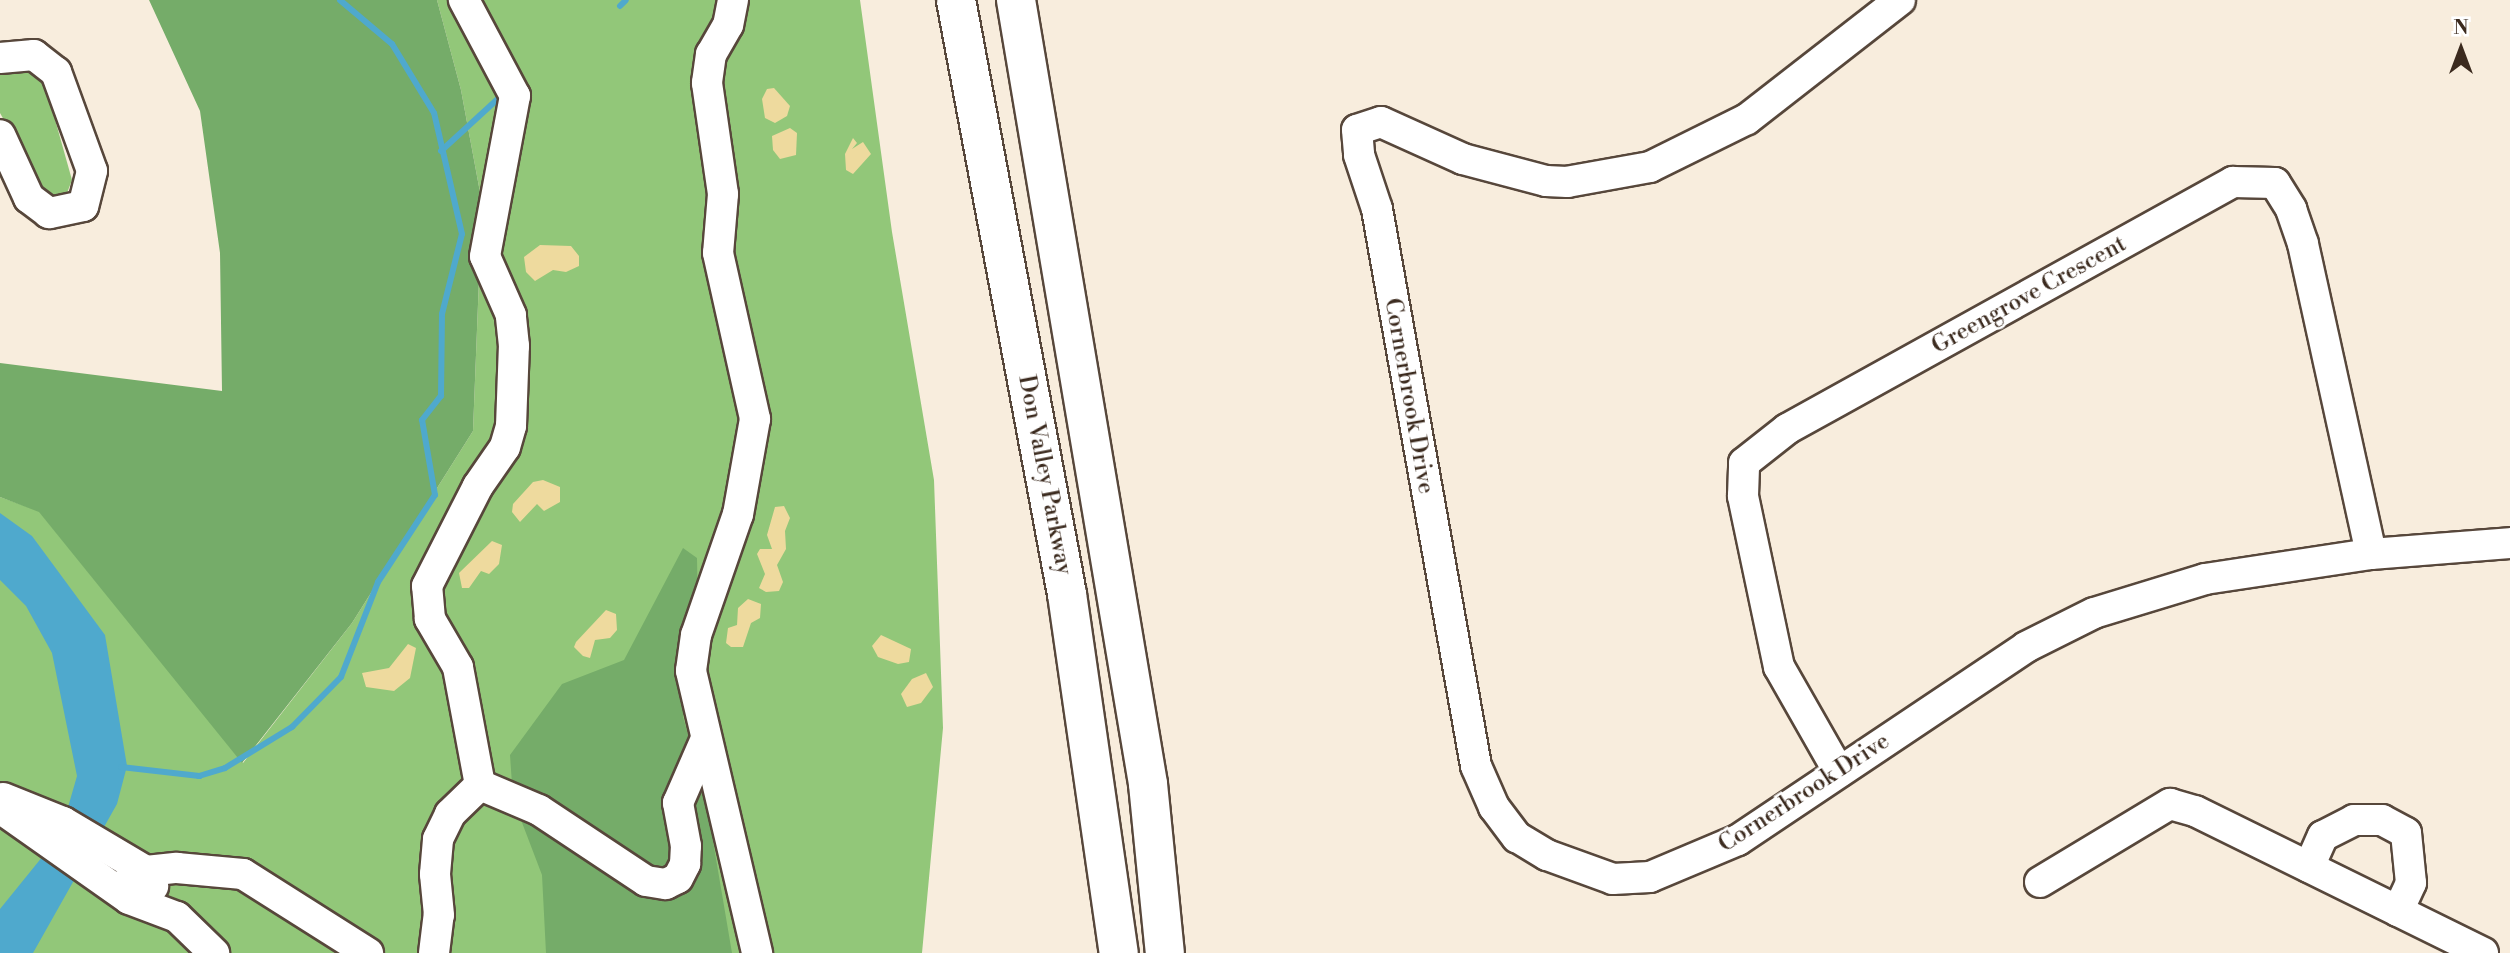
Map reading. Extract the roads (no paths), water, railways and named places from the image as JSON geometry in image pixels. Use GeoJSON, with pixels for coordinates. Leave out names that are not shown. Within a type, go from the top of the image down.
{"type":"FeatureCollection","features":[{"type":"Feature","properties":{"kind":"highway","name":"Don Valley Parkway"},"geometry":{"type":"LineString","coordinates":[[956,0],[1067,594],[1119,953]]}},
{"type":"Feature","properties":{"kind":"highway","name":"Don Valley Parkway"},"geometry":{"type":"LineString","coordinates":[[1016,0],[1160,874],[1165,953]]}},
{"type":"Feature","properties":{"kind":"highway"},"geometry":{"type":"LineString","coordinates":[[1160,874],[1189,953]]}},
{"type":"Feature","properties":{"kind":"street"},"geometry":{"type":"LineString","coordinates":[[464,0],[515,96],[485,256],[511,315],[511,426],[505,447],[436,563],[426,601],[430,619],[458,667],[480,785]]}},
{"type":"Feature","properties":{"kind":"street"},"geometry":{"type":"LineString","coordinates":[[733,0],[728,25],[711,54],[707,83],[723,194],[718,253],[755,419],[738,514],[696,635],[691,670],[705,741],[757,953]]}},
{"type":"Feature","properties":{"kind":"street","name":"Cornerbrook Drive"},"geometry":{"type":"LineString","coordinates":[[1900,0],[1747,119],[1650,167],[1567,183],[1520,177],[1436,149],[1398,127],[1367,124],[1357,130],[1359,155],[1377,209],[1476,765],[1494,807],[1517,837],[1547,855],[1613,879],[1650,877],[1738,840],[2026,647],[2094,613],[2186,583],[2371,554],[2510,543]]}},
{"type":"Feature","properties":{"kind":"street"},"geometry":{"type":"LineString","coordinates":[[0,58],[34,55],[56,72],[92,171],[83,206],[49,213],[29,198],[0,135]]}},
{"type":"Feature","properties":{"kind":"street","name":"Greengrove Crescent"},"geometry":{"type":"LineString","coordinates":[[1839,772],[1779,667],[1744,496],[1744,463],[1787,429],[2233,182],[2275,183],[2297,225],[2371,554]]}},
{"type":"Feature","properties":{"kind":"street"},"geometry":{"type":"LineString","coordinates":[[480,785],[539,810],[646,881],[666,884],[678,878],[685,864],[686,846],[678,803],[705,741]]}},
{"type":"Feature","properties":{"kind":"street"},"geometry":{"type":"LineString","coordinates":[[434,953],[439,926],[438,839],[450,814],[480,785]]}},
{"type":"Feature","properties":{"kind":"street"},"geometry":{"type":"LineString","coordinates":[[0,797],[52,817],[146,871],[177,917],[214,953]]}},
{"type":"Feature","properties":{"kind":"street"},"geometry":{"type":"LineString","coordinates":[[2040,882],[2170,804],[2195,811],[2483,953]]}},
{"type":"Feature","properties":{"kind":"street"},"geometry":{"type":"LineString","coordinates":[[0,808],[112,886],[177,917]]}},
{"type":"Feature","properties":{"kind":"street"},"geometry":{"type":"LineString","coordinates":[[2309,867],[2323,836],[2354,820],[2382,820],[2406,833],[2411,883],[2398,911]]}},
{"type":"Feature","properties":{"kind":"street"},"geometry":{"type":"LineString","coordinates":[[112,886],[146,871],[177,869],[243,874],[350,937],[368,953]]}},
{"type":"Feature","properties":{"kind":"water"},"geometry":{"type":"Polygon","coordinates":[[[0,513],[32,536],[105,635],[127,766],[117,804],[33,953],[0,953],[0,909],[60,835],[77,776],[52,653],[26,606],[0,580],[0,513]]]}},
{"type":"Feature","properties":{"kind":"waterway"},"geometry":{"type":"LineString","coordinates":[[121,767],[199,776],[225,768],[292,727],[341,677],[378,582],[435,495],[422,420],[441,396],[442,314],[462,234],[434,113],[392,44],[340,0]]}},
{"type":"Feature","properties":{"kind":"waterway"},"geometry":{"type":"LineString","coordinates":[[620,6],[626,0]]}},
{"type":"Feature","properties":{"kind":"waterway"},"geometry":{"type":"LineString","coordinates":[[441,151],[501,96]]}}]}
